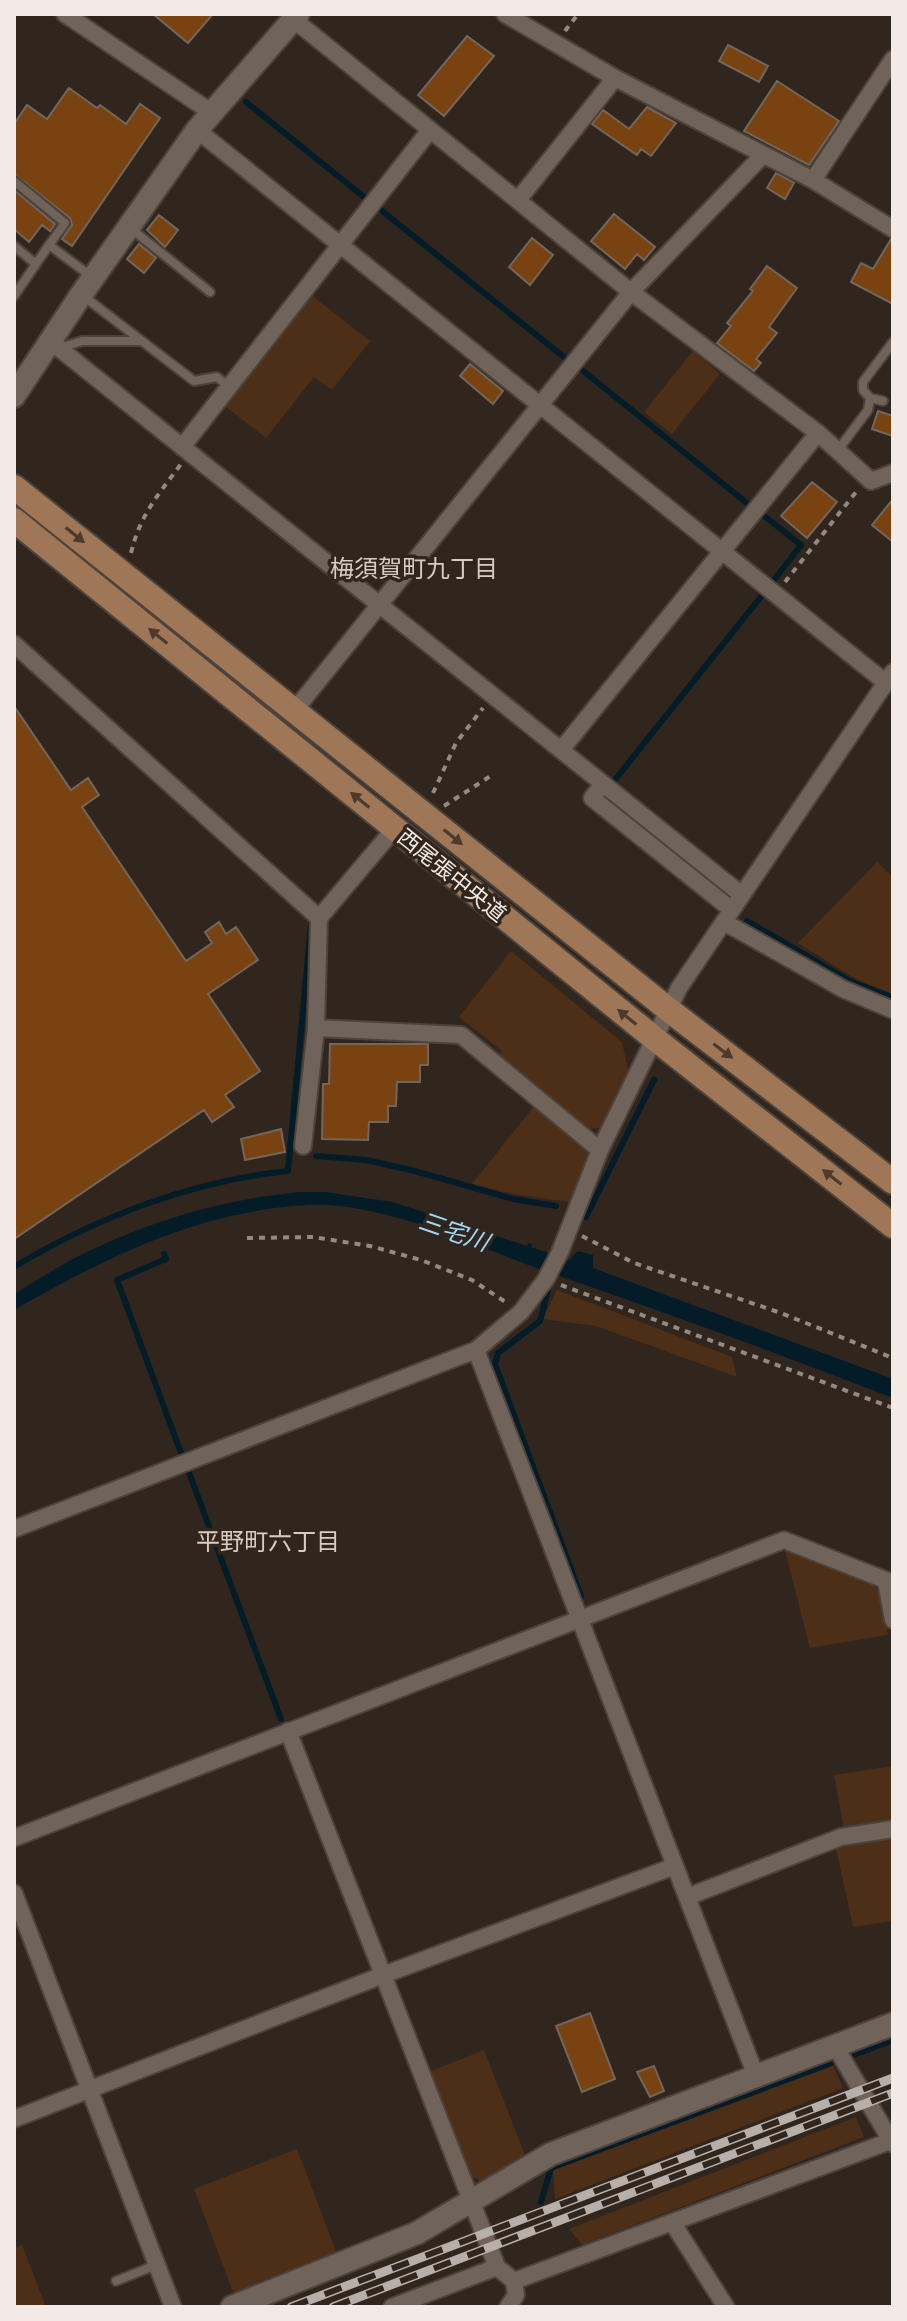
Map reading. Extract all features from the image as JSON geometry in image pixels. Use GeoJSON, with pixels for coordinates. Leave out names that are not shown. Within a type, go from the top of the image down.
{"type":"FeatureCollection","features":[{"type":"Feature","properties":{"kind":"main road","name":"西尾張中央道"},"geometry":{"type":"LineString","coordinates":[[14,487],[669,1010],[893,1182]]}},
{"type":"Feature","properties":{"kind":"main road","name":"西尾張中央道"},"geometry":{"type":"LineString","coordinates":[[14,520],[655,1039],[893,1226]]}},
{"type":"Feature","properties":{"kind":"street"},"geometry":{"type":"LineString","coordinates":[[14,1529],[476,1350],[521,1312],[546,1278],[560,1252],[600,1150],[679,988],[889,677],[775,594],[340,245],[204,121],[65,14]]}},
{"type":"Feature","properties":{"kind":"street"},"geometry":{"type":"LineString","coordinates":[[505,14],[615,78],[813,180],[893,229]]}},
{"type":"Feature","properties":{"kind":"street"},"geometry":{"type":"LineString","coordinates":[[14,396],[54,345],[87,286],[204,121],[295,16],[430,130],[631,292],[818,433],[871,481],[893,473]]}},
{"type":"Feature","properties":{"kind":"street"},"geometry":{"type":"LineString","coordinates":[[813,180],[893,59]]}},
{"type":"Feature","properties":{"kind":"street"},"geometry":{"type":"LineString","coordinates":[[518,200],[615,78]]}},
{"type":"Feature","properties":{"kind":"street"},"geometry":{"type":"LineString","coordinates":[[186,450],[229,387],[430,130]]}},
{"type":"Feature","properties":{"kind":"street"},"geometry":{"type":"LineString","coordinates":[[294,711],[631,292],[762,156]]}},
{"type":"Feature","properties":{"kind":"street"},"geometry":{"type":"LineString","coordinates":[[54,345],[742,895]]}},
{"type":"Feature","properties":{"kind":"street"},"geometry":{"type":"LineString","coordinates":[[561,750],[818,433]]}},
{"type":"Feature","properties":{"kind":"street"},"geometry":{"type":"LineString","coordinates":[[14,644],[319,918]]}},
{"type":"Feature","properties":{"kind":"street"},"geometry":{"type":"LineString","coordinates":[[603,784],[592,798],[728,916],[843,989],[893,1010]]}},
{"type":"Feature","properties":{"kind":"street"},"geometry":{"type":"LineString","coordinates":[[303,1146],[316,1028],[319,918],[395,828]]}},
{"type":"Feature","properties":{"kind":"street"},"geometry":{"type":"LineString","coordinates":[[316,1028],[461,1035],[600,1150]]}},
{"type":"Feature","properties":{"kind":"street"},"geometry":{"type":"LineString","coordinates":[[476,1350],[756,2076]]}},
{"type":"Feature","properties":{"kind":"street"},"geometry":{"type":"LineString","coordinates":[[14,1838],[784,1540],[890,1582],[893,1620]]}},
{"type":"Feature","properties":{"kind":"street"},"geometry":{"type":"LineString","coordinates":[[288,1731],[497,2267],[514,2281],[516,2295],[508,2307]]}},
{"type":"Feature","properties":{"kind":"street"},"geometry":{"type":"LineString","coordinates":[[687,1897],[841,1837],[893,1829]]}},
{"type":"Feature","properties":{"kind":"street"},"geometry":{"type":"LineString","coordinates":[[14,2119],[383,1975],[675,1866]]}},
{"type":"Feature","properties":{"kind":"street"},"geometry":{"type":"LineString","coordinates":[[14,1893],[173,2307]]}},
{"type":"Feature","properties":{"kind":"street"},"geometry":{"type":"LineString","coordinates":[[232,2307],[417,2233],[551,2154],[893,2024]]}},
{"type":"Feature","properties":{"kind":"street"},"geometry":{"type":"LineString","coordinates":[[514,2281],[892,2141],[835,2046]]}},
{"type":"Feature","properties":{"kind":"street"},"geometry":{"type":"LineString","coordinates":[[672,2222],[726,2307]]}},
{"type":"Feature","properties":{"kind":"street"},"geometry":{"type":"LineString","coordinates":[[392,2307],[497,2267]]}},
{"type":"Feature","properties":{"kind":"lane"},"geometry":{"type":"LineString","coordinates":[[14,181],[65,223],[14,296]]}},
{"type":"Feature","properties":{"kind":"lane"},"geometry":{"type":"LineString","coordinates":[[129,226],[210,292]]}},
{"type":"Feature","properties":{"kind":"lane"},"geometry":{"type":"LineString","coordinates":[[49,245],[140,341],[194,381],[217,377],[229,387]]}},
{"type":"Feature","properties":{"kind":"lane"},"geometry":{"type":"LineString","coordinates":[[14,246],[36,264]]}},
{"type":"Feature","properties":{"kind":"lane"},"geometry":{"type":"LineString","coordinates":[[54,345],[82,341],[140,341]]}},
{"type":"Feature","properties":{"kind":"lane"},"geometry":{"type":"LineString","coordinates":[[883,401],[870,398],[863,390],[863,382],[893,342]]}},
{"type":"Feature","properties":{"kind":"lane"},"geometry":{"type":"LineString","coordinates":[[838,450],[868,410],[870,398]]}},
{"type":"Feature","properties":{"kind":"lane"},"geometry":{"type":"LineString","coordinates":[[116,2281],[157,2265]]}},
{"type":"Feature","properties":{"kind":"path"},"geometry":{"type":"LineString","coordinates":[[126,576],[136,531],[145,511],[186,450]]}},
{"type":"Feature","properties":{"kind":"path"},"geometry":{"type":"LineString","coordinates":[[775,594],[867,477]]}},
{"type":"Feature","properties":{"kind":"path"},"geometry":{"type":"LineString","coordinates":[[423,814],[456,743],[493,696]]}},
{"type":"Feature","properties":{"kind":"path"},"geometry":{"type":"LineString","coordinates":[[423,814],[441,808],[492,775]]}},
{"type":"Feature","properties":{"kind":"path"},"geometry":{"type":"LineString","coordinates":[[569,1230],[634,1263],[781,1313],[893,1358]]}},
{"type":"Feature","properties":{"kind":"path"},"geometry":{"type":"LineString","coordinates":[[247,1238],[313,1237],[370,1246],[421,1260],[472,1280],[521,1312]]}},
{"type":"Feature","properties":{"kind":"path"},"geometry":{"type":"LineString","coordinates":[[546,1278],[893,1408]]}},
{"type":"Feature","properties":{"kind":"shaded area"},"geometry":{"type":"Polygon","coordinates":[[[311,295],[370,341],[332,390],[314,377],[266,438],[225,406],[311,295]]]}},
{"type":"Feature","properties":{"kind":"shaded area"},"geometry":{"type":"Polygon","coordinates":[[[693,351],[720,374],[672,434],[644,412],[693,351]]]}},
{"type":"Feature","properties":{"kind":"shaded area"},"geometry":{"type":"Polygon","coordinates":[[[877,862],[893,877],[893,994],[856,979],[798,943],[877,862]]]}},
{"type":"Feature","properties":{"kind":"shaded area"},"geometry":{"type":"Polygon","coordinates":[[[511,951],[622,1042],[629,1074],[603,1128],[586,1129],[498,1058],[502,1051],[459,1017],[511,951]]]}},
{"type":"Feature","properties":{"kind":"shaded area"},"geometry":{"type":"Polygon","coordinates":[[[535,1105],[585,1144],[590,1158],[569,1202],[472,1184],[535,1105]]]}},
{"type":"Feature","properties":{"kind":"shaded area"},"geometry":{"type":"Polygon","coordinates":[[[557,1290],[732,1357],[737,1377],[596,1326],[543,1319],[557,1290]]]}},
{"type":"Feature","properties":{"kind":"shaded area"},"geometry":{"type":"Polygon","coordinates":[[[784,1547],[873,1583],[882,1597],[888,1635],[810,1648],[784,1547]]]}},
{"type":"Feature","properties":{"kind":"shaded area"},"geometry":{"type":"Polygon","coordinates":[[[893,1766],[893,1823],[844,1830],[834,1775],[893,1766]]]}},
{"type":"Feature","properties":{"kind":"shaded area"},"geometry":{"type":"Polygon","coordinates":[[[893,1837],[893,1921],[853,1927],[836,1848],[893,1837]]]}},
{"type":"Feature","properties":{"kind":"shaded area"},"geometry":{"type":"Polygon","coordinates":[[[484,2050],[525,2155],[481,2181],[469,2175],[429,2072],[484,2050]]]}},
{"type":"Feature","properties":{"kind":"shaded area"},"geometry":{"type":"Polygon","coordinates":[[[833,2066],[843,2088],[555,2199],[553,2170],[833,2066]]]}},
{"type":"Feature","properties":{"kind":"shaded area"},"geometry":{"type":"Polygon","coordinates":[[[856,2117],[864,2137],[582,2245],[569,2229],[856,2117]]]}},
{"type":"Feature","properties":{"kind":"shaded area"},"geometry":{"type":"Polygon","coordinates":[[[297,2149],[337,2254],[234,2294],[194,2189],[297,2149]]]}},
{"type":"Feature","properties":{"kind":"shaded area"},"geometry":{"type":"Polygon","coordinates":[[[22,2245],[46,2307],[14,2307],[14,2248],[22,2245]]]}},
{"type":"Feature","properties":{"kind":"water","name":"三宅川"},"geometry":{"type":"Polygon","coordinates":[[[300,1192],[325,1192],[393,1202],[527,1246],[529,1243],[531,1247],[569,1260],[578,1251],[593,1255],[593,1268],[893,1379],[893,1398],[431,1228],[338,1206],[268,1209],[191,1227],[119,1255],[14,1310],[14,1294],[70,1261],[114,1240],[218,1205],[300,1192]]]}},
{"type":"Feature","properties":{"kind":"building"},"geometry":{"type":"Polygon","coordinates":[[[153,14],[213,14],[188,43],[153,14]]]}},
{"type":"Feature","properties":{"kind":"building"},"geometry":{"type":"Polygon","coordinates":[[[467,36],[494,56],[444,116],[418,95],[467,36]]]}},
{"type":"Feature","properties":{"kind":"building"},"geometry":{"type":"Polygon","coordinates":[[[728,45],[768,66],[759,82],[719,61],[728,45]]]}},
{"type":"Feature","properties":{"kind":"building"},"geometry":{"type":"Polygon","coordinates":[[[777,81],[839,121],[809,165],[744,131],[777,81]]]}},
{"type":"Feature","properties":{"kind":"building"},"geometry":{"type":"Polygon","coordinates":[[[69,88],[126,124],[140,104],[160,118],[72,246],[62,239],[72,225],[70,218],[14,174],[14,124],[27,105],[47,119],[69,88]]]}},
{"type":"Feature","properties":{"kind":"building"},"geometry":{"type":"Polygon","coordinates":[[[647,107],[676,123],[651,156],[641,149],[637,155],[592,124],[603,110],[629,129],[647,107]]]}},
{"type":"Feature","properties":{"kind":"building"},"geometry":{"type":"Polygon","coordinates":[[[776,173],[794,183],[785,199],[767,188],[776,173]]]}},
{"type":"Feature","properties":{"kind":"building"},"geometry":{"type":"Polygon","coordinates":[[[14,190],[55,224],[50,231],[42,225],[29,242],[14,229],[14,190]]]}},
{"type":"Feature","properties":{"kind":"building"},"geometry":{"type":"Polygon","coordinates":[[[614,214],[655,247],[644,260],[637,254],[625,269],[591,241],[614,214]]]}},
{"type":"Feature","properties":{"kind":"building"},"geometry":{"type":"Polygon","coordinates":[[[159,215],[178,230],[165,247],[147,230],[159,215]]]}},
{"type":"Feature","properties":{"kind":"building"},"geometry":{"type":"Polygon","coordinates":[[[532,238],[553,255],[530,285],[509,267],[532,238]]]}},
{"type":"Feature","properties":{"kind":"building"},"geometry":{"type":"Polygon","coordinates":[[[891,239],[893,304],[851,282],[861,263],[873,269],[891,239]]]}},
{"type":"Feature","properties":{"kind":"building"},"geometry":{"type":"Polygon","coordinates":[[[139,244],[156,258],[144,273],[127,259],[139,244]]]}},
{"type":"Feature","properties":{"kind":"building"},"geometry":{"type":"Polygon","coordinates":[[[767,266],[797,288],[769,327],[777,333],[756,359],[761,363],[754,371],[717,343],[731,326],[727,323],[753,291],[750,289],[767,266]]]}},
{"type":"Feature","properties":{"kind":"building"},"geometry":{"type":"Polygon","coordinates":[[[470,364],[503,391],[493,404],[460,376],[470,364]]]}},
{"type":"Feature","properties":{"kind":"building"},"geometry":{"type":"Polygon","coordinates":[[[878,411],[893,416],[893,436],[872,429],[878,411]]]}},
{"type":"Feature","properties":{"kind":"building"},"geometry":{"type":"Polygon","coordinates":[[[812,482],[837,502],[807,538],[781,516],[812,482]]]}},
{"type":"Feature","properties":{"kind":"building"},"geometry":{"type":"Polygon","coordinates":[[[893,499],[893,542],[872,525],[893,499]]]}},
{"type":"Feature","properties":{"kind":"building"},"geometry":{"type":"Polygon","coordinates":[[[14,706],[71,790],[88,778],[99,795],[82,807],[186,961],[212,943],[205,932],[219,922],[226,934],[236,927],[258,960],[208,994],[260,1071],[225,1095],[234,1107],[212,1122],[204,1110],[14,1239],[14,706]]]}},
{"type":"Feature","properties":{"kind":"building"},"geometry":{"type":"Polygon","coordinates":[[[330,1044],[428,1044],[428,1065],[420,1065],[420,1082],[397,1082],[396,1106],[388,1106],[388,1122],[369,1122],[368,1140],[322,1139],[323,1084],[329,1084],[330,1044]]]}},
{"type":"Feature","properties":{"kind":"building"},"geometry":{"type":"Polygon","coordinates":[[[281,1129],[285,1152],[245,1160],[241,1139],[281,1129]]]}},
{"type":"Feature","properties":{"kind":"building"},"geometry":{"type":"Polygon","coordinates":[[[590,2013],[615,2079],[582,2092],[556,2026],[590,2013]]]}},
{"type":"Feature","properties":{"kind":"building"},"geometry":{"type":"Polygon","coordinates":[[[654,2066],[664,2091],[650,2097],[637,2072],[654,2066]]]}},
{"type":"Feature","properties":{"kind":"waterway"},"geometry":{"type":"LineString","coordinates":[[246,102],[364,197]]}},
{"type":"Feature","properties":{"kind":"waterway"},"geometry":{"type":"LineString","coordinates":[[381,210],[565,358]]}},
{"type":"Feature","properties":{"kind":"waterway"},"geometry":{"type":"LineString","coordinates":[[582,370],[748,504]]}},
{"type":"Feature","properties":{"kind":"waterway"},"geometry":{"type":"LineString","coordinates":[[763,515],[801,545],[774,580]]}},
{"type":"Feature","properties":{"kind":"waterway"},"geometry":{"type":"LineString","coordinates":[[614,781],[763,594]]}},
{"type":"Feature","properties":{"kind":"waterway"},"geometry":{"type":"LineString","coordinates":[[602,796],[617,808]]}},
{"type":"Feature","properties":{"kind":"waterway"},"geometry":{"type":"LineString","coordinates":[[747,921],[850,981],[893,998]]}},
{"type":"Feature","properties":{"kind":"waterway"},"geometry":{"type":"LineString","coordinates":[[14,1267],[78,1232],[146,1204],[216,1183],[288,1171],[311,924]]}},
{"type":"Feature","properties":{"kind":"waterway"},"geometry":{"type":"LineString","coordinates":[[586,1217],[654,1080]]}},
{"type":"Feature","properties":{"kind":"waterway"},"geometry":{"type":"LineString","coordinates":[[316,1156],[366,1160],[513,1199],[556,1206]]}},
{"type":"Feature","properties":{"kind":"waterway"},"geometry":{"type":"LineString","coordinates":[[164,1254],[166,1259],[117,1280],[181,1453]]}},
{"type":"Feature","properties":{"kind":"waterway"},"geometry":{"type":"LineString","coordinates":[[548,1290],[540,1321],[498,1353],[495,1364],[581,1596]]}},
{"type":"Feature","properties":{"kind":"waterway"},"geometry":{"type":"LineString","coordinates":[[188,1470],[281,1719]]}},
{"type":"Feature","properties":{"kind":"waterway"},"geometry":{"type":"LineString","coordinates":[[851,2056],[893,2040]]}},
{"type":"Feature","properties":{"kind":"waterway"},"geometry":{"type":"LineString","coordinates":[[541,2202],[551,2168],[831,2063]]}},
{"type":"Feature","properties":{"kind":"railway"},"geometry":{"type":"LineString","coordinates":[[291,2307],[893,2078]]}},
{"type":"Feature","properties":{"kind":"railway"},"geometry":{"type":"LineString","coordinates":[[333,2307],[893,2093]]}},
{"type":"Feature","properties":{"kind":"district","name":"梅須賀町九丁目"},"geometry":{"type":"Point","coordinates":[414,569]}},
{"type":"Feature","properties":{"kind":"district","name":"平野町六丁目"},"geometry":{"type":"Point","coordinates":[268,1542]}}]}
